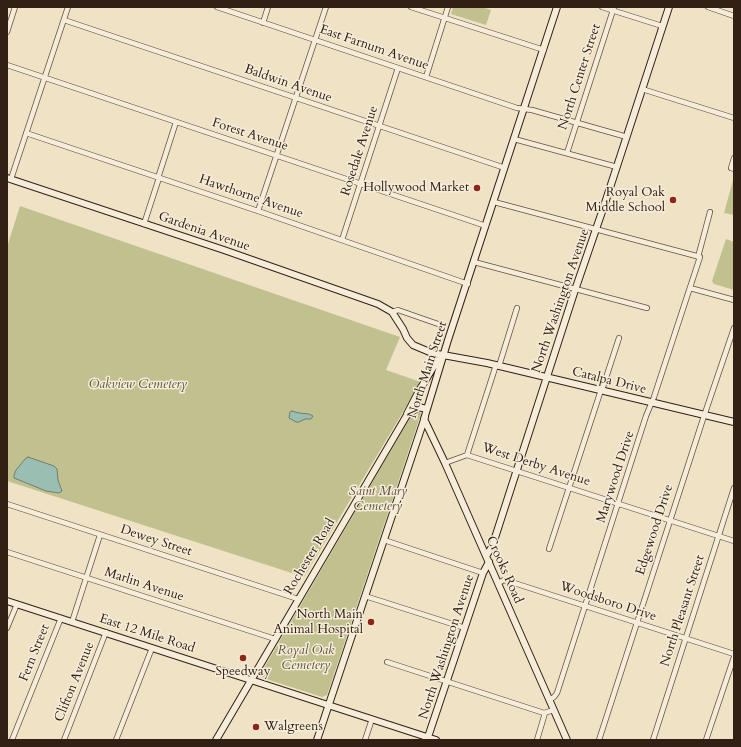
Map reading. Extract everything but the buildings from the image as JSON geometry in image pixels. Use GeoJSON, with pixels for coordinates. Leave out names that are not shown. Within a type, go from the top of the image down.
{"type":"FeatureCollection","features":[{"type":"Feature","properties":{"kind":"main road","name":"North Main Street"},"geometry":{"type":"LineString","coordinates":[[427,409],[557,7]]}},
{"type":"Feature","properties":{"kind":"main road","name":"North Washington Avenue"},"geometry":{"type":"LineString","coordinates":[[428,739],[669,7]]}},
{"type":"Feature","properties":{"kind":"main road","name":"Gardenia Avenue"},"geometry":{"type":"LineString","coordinates":[[9,179],[378,304],[392,312],[407,338],[413,345],[426,351],[479,361]]}},
{"type":"Feature","properties":{"kind":"main road","name":"Rochester Road"},"geometry":{"type":"LineString","coordinates":[[216,740],[407,415],[408,410],[419,391],[437,361],[444,355]]}},
{"type":"Feature","properties":{"kind":"main road","name":"Catalpa Drive"},"geometry":{"type":"LineString","coordinates":[[479,361],[734,422]]}},
{"type":"Feature","properties":{"kind":"main road"},"geometry":{"type":"LineString","coordinates":[[407,415],[416,408],[421,407],[427,409],[424,419]]}},
{"type":"Feature","properties":{"kind":"main road","name":"North Main Street"},"geometry":{"type":"LineString","coordinates":[[317,740],[424,419]]}},
{"type":"Feature","properties":{"kind":"main road","name":"Crooks Road"},"geometry":{"type":"LineString","coordinates":[[424,419],[488,559],[567,740]]}},
{"type":"Feature","properties":{"kind":"main road","name":"East 12 Mile Road"},"geometry":{"type":"LineString","coordinates":[[7,601],[281,689],[428,739],[436,740]]}},
{"type":"Feature","properties":{"kind":"street"},"geometry":{"type":"LineString","coordinates":[[7,32],[15,7]]}},
{"type":"Feature","properties":{"kind":"street"},"geometry":{"type":"LineString","coordinates":[[9,179],[45,78],[68,7]]}},
{"type":"Feature","properties":{"kind":"street","name":"East Farnum Avenue"},"geometry":{"type":"LineString","coordinates":[[217,7],[517,108],[577,122],[627,137]]}},
{"type":"Feature","properties":{"kind":"street"},"geometry":{"type":"LineString","coordinates":[[263,23],[268,7]]}},
{"type":"Feature","properties":{"kind":"street"},"geometry":{"type":"LineString","coordinates":[[258,211],[326,7]]}},
{"type":"Feature","properties":{"kind":"street"},"geometry":{"type":"LineString","coordinates":[[411,7],[544,50]]}},
{"type":"Feature","properties":{"kind":"street"},"geometry":{"type":"LineString","coordinates":[[426,77],[448,7]]}},
{"type":"Feature","properties":{"kind":"street"},"geometry":{"type":"LineString","coordinates":[[602,7],[614,9],[662,26]]}},
{"type":"Feature","properties":{"kind":"street"},"geometry":{"type":"LineString","coordinates":[[708,7],[734,16]]}},
{"type":"Feature","properties":{"kind":"street"},"geometry":{"type":"LineString","coordinates":[[724,12],[726,7]]}},
{"type":"Feature","properties":{"kind":"street","name":"North Center Street"},"geometry":{"type":"LineString","coordinates":[[567,153],[614,9]]}},
{"type":"Feature","properties":{"kind":"street","name":"Baldwin Avenue"},"geometry":{"type":"LineString","coordinates":[[64,20],[505,168]]}},
{"type":"Feature","properties":{"kind":"street","name":"Forest Avenue"},"geometry":{"type":"LineString","coordinates":[[7,65],[486,226]]}},
{"type":"Feature","properties":{"kind":"street","name":"Rosedale Avenue"},"geometry":{"type":"LineString","coordinates":[[342,240],[398,68]]}},
{"type":"Feature","properties":{"kind":"street"},"geometry":{"type":"LineString","coordinates":[[642,89],[734,118]]}},
{"type":"Feature","properties":{"kind":"street"},"geometry":{"type":"LineString","coordinates":[[144,224],[176,122]]}},
{"type":"Feature","properties":{"kind":"street","name":"Hawthorne Avenue"},"geometry":{"type":"LineString","coordinates":[[26,133],[468,284]]}},
{"type":"Feature","properties":{"kind":"street"},"geometry":{"type":"LineString","coordinates":[[514,139],[617,167]]}},
{"type":"Feature","properties":{"kind":"street"},"geometry":{"type":"LineString","coordinates":[[732,169],[734,158]]}},
{"type":"Feature","properties":{"kind":"street"},"geometry":{"type":"LineString","coordinates":[[494,202],[699,257]]}},
{"type":"Feature","properties":{"kind":"street","name":"Marywood Drive"},"geometry":{"type":"LineString","coordinates":[[549,700],[557,693],[690,288],[710,212]]}},
{"type":"Feature","properties":{"kind":"street"},"geometry":{"type":"LineString","coordinates":[[474,262],[647,308]]}},
{"type":"Feature","properties":{"kind":"street"},"geometry":{"type":"LineString","coordinates":[[690,288],[734,300]]}},
{"type":"Feature","properties":{"kind":"street"},"geometry":{"type":"LineString","coordinates":[[467,454],[517,308]]}},
{"type":"Feature","properties":{"kind":"street","name":"Gardenia Avenue"},"geometry":{"type":"LineString","coordinates":[[392,312],[398,310],[441,325]]}},
{"type":"Feature","properties":{"kind":"street","name":"Edgewood Drive"},"geometry":{"type":"LineString","coordinates":[[599,740],[704,415],[734,328]]}},
{"type":"Feature","properties":{"kind":"street"},"geometry":{"type":"LineString","coordinates":[[549,549],[619,338]]}},
{"type":"Feature","properties":{"kind":"street","name":"West Derby Avenue"},"geometry":{"type":"LineString","coordinates":[[445,463],[467,454],[734,541]]}},
{"type":"Feature","properties":{"kind":"street","name":"North Pleasant Street"},"geometry":{"type":"LineString","coordinates":[[653,740],[734,488]]}},
{"type":"Feature","properties":{"kind":"street","name":"Dewey Street"},"geometry":{"type":"LineString","coordinates":[[7,504],[298,599]]}},
{"type":"Feature","properties":{"kind":"street"},"geometry":{"type":"LineString","coordinates":[[72,622],[100,535]]}},
{"type":"Feature","properties":{"kind":"street"},"geometry":{"type":"LineString","coordinates":[[384,540],[483,573]]}},
{"type":"Feature","properties":{"kind":"street","name":"Marlin Avenue"},"geometry":{"type":"LineString","coordinates":[[7,552],[275,639]]}},
{"type":"Feature","properties":{"kind":"street","name":"Woodsboro Drive"},"geometry":{"type":"LineString","coordinates":[[498,582],[508,581],[734,656]]}},
{"type":"Feature","properties":{"kind":"street"},"geometry":{"type":"LineString","coordinates":[[365,596],[465,628]]}},
{"type":"Feature","properties":{"kind":"street"},"geometry":{"type":"LineString","coordinates":[[7,628],[17,604]]}},
{"type":"Feature","properties":{"kind":"street","name":"Fern Street"},"geometry":{"type":"LineString","coordinates":[[12,740],[61,618]]}},
{"type":"Feature","properties":{"kind":"street","name":"Clifton Avenue"},"geometry":{"type":"LineString","coordinates":[[64,740],[106,632]]}},
{"type":"Feature","properties":{"kind":"street"},"geometry":{"type":"LineString","coordinates":[[116,740],[152,648]]}},
{"type":"Feature","properties":{"kind":"street"},"geometry":{"type":"LineString","coordinates":[[706,740],[734,656]]}},
{"type":"Feature","properties":{"kind":"street"},"geometry":{"type":"LineString","coordinates":[[387,662],[545,713],[554,710]]}},
{"type":"Feature","properties":{"kind":"street"},"geometry":{"type":"LineString","coordinates":[[537,740],[545,713]]}},
{"type":"Feature","properties":{"kind":"street"},"geometry":{"type":"LineString","coordinates":[[365,740],[372,719]]}},
{"type":"Feature","properties":{"kind":"green space"},"geometry":{"type":"Polygon","coordinates":[[[453,7],[482,7],[491,10],[486,25],[451,14],[453,7]]]}},
{"type":"Feature","properties":{"kind":"green space"},"geometry":{"type":"Polygon","coordinates":[[[733,180],[734,181],[734,215],[724,213],[733,180]]]}},
{"type":"Feature","properties":{"kind":"green space","name":"Oakview Cemetery"},"geometry":{"type":"Polygon","coordinates":[[[20,206],[400,337],[386,370],[421,382],[304,577],[7,481],[7,247],[20,206]]]}},
{"type":"Feature","properties":{"kind":"green space"},"geometry":{"type":"Polygon","coordinates":[[[726,239],[734,242],[734,290],[714,284],[712,281],[726,239]]]}},
{"type":"Feature","properties":{"kind":"green space","name":"Royal Oak Cemetery"},"geometry":{"type":"Polygon","coordinates":[[[416,410],[421,414],[327,695],[322,697],[263,678],[261,673],[411,416],[416,410]]]}},
{"type":"Feature","properties":{"kind":"water"},"geometry":{"type":"Polygon","coordinates":[[[292,411],[313,416],[311,419],[296,422],[289,418],[290,412],[292,411]]]}},
{"type":"Feature","properties":{"kind":"water"},"geometry":{"type":"Polygon","coordinates":[[[28,457],[54,466],[57,469],[58,480],[62,491],[59,493],[46,491],[14,478],[16,470],[28,457]]]}},
{"type":"Feature","properties":{"kind":"place","name":"Hollywood Market"},"geometry":{"type":"Point","coordinates":[477,188]}},
{"type":"Feature","properties":{"kind":"place","name":"Royal Oak Middle School"},"geometry":{"type":"Point","coordinates":[673,200]}},
{"type":"Feature","properties":{"kind":"place","name":"North Main Animal Hospital"},"geometry":{"type":"Point","coordinates":[371,622]}},
{"type":"Feature","properties":{"kind":"place","name":"Speedway"},"geometry":{"type":"Point","coordinates":[243,658]}},
{"type":"Feature","properties":{"kind":"place","name":"Walgreens"},"geometry":{"type":"Point","coordinates":[256,727]}},
{"type":"Feature","properties":{"kind":"park label","name":"Saint Mary Cemetery"},"geometry":{"type":"Point","coordinates":[378,500]}}]}
